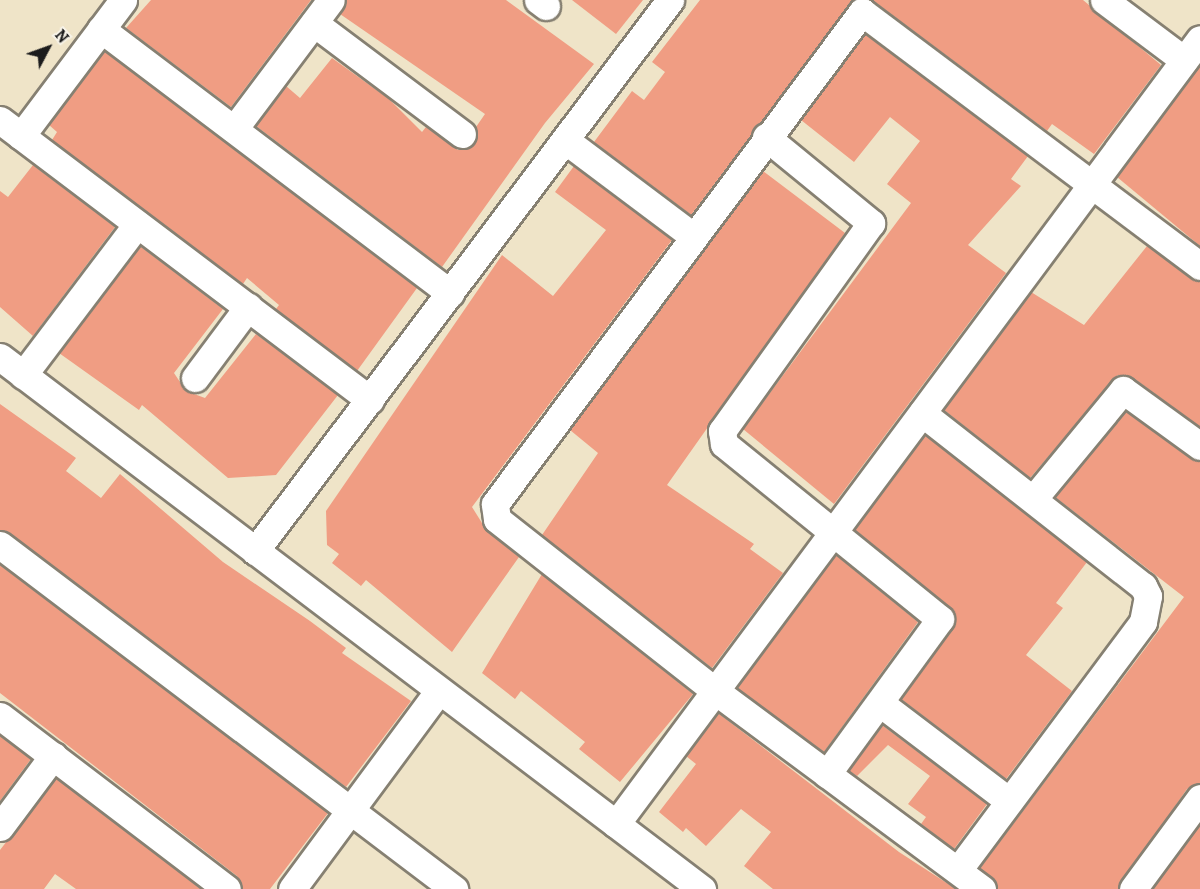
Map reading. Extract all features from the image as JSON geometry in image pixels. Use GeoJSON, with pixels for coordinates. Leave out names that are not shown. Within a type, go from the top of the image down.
{"type":"FeatureCollection","features":[{"type":"Feature","properties":{"kind":"street"},"geometry":{"type":"LineString","coordinates":[[123,0],[101,29],[10,128],[370,399]]}},
{"type":"Feature","properties":{"kind":"street"},"geometry":{"type":"LineString","coordinates":[[234,129],[331,0]]}},
{"type":"Feature","properties":{"kind":"street"},"geometry":{"type":"LineString","coordinates":[[255,551],[670,0]]}},
{"type":"Feature","properties":{"kind":"street"},"geometry":{"type":"LineString","coordinates":[[616,824],[1192,50],[1104,0]]}},
{"type":"Feature","properties":{"kind":"street"},"geometry":{"type":"LineString","coordinates":[[982,889],[714,690],[494,513],[495,504],[766,137],[862,12],[1200,266]]}},
{"type":"Feature","properties":{"kind":"street"},"geometry":{"type":"LineString","coordinates":[[314,23],[462,134]]}},
{"type":"Feature","properties":{"kind":"street"},"geometry":{"type":"LineString","coordinates":[[101,29],[450,293]]}},
{"type":"Feature","properties":{"kind":"street"},"geometry":{"type":"LineString","coordinates":[[766,137],[871,223],[722,437],[940,615],[880,703],[827,774]]}},
{"type":"Feature","properties":{"kind":"street"},"geometry":{"type":"LineString","coordinates":[[565,140],[693,236]]}},
{"type":"Feature","properties":{"kind":"street"},"geometry":{"type":"LineString","coordinates":[[137,224],[8,367],[616,824],[692,886]]}},
{"type":"Feature","properties":{"kind":"street"},"geometry":{"type":"LineString","coordinates":[[195,378],[248,308]]}},
{"type":"Feature","properties":{"kind":"street"},"geometry":{"type":"LineString","coordinates":[[1034,498],[1123,390],[1200,446]]}},
{"type":"Feature","properties":{"kind":"street"},"geometry":{"type":"LineString","coordinates":[[922,413],[1034,498],[1143,586],[1148,609],[958,870]]}},
{"type":"Feature","properties":{"kind":"street"},"geometry":{"type":"LineString","coordinates":[[0,545],[454,889]]}},
{"type":"Feature","properties":{"kind":"street"},"geometry":{"type":"LineString","coordinates":[[292,889],[439,690]]}},
{"type":"Feature","properties":{"kind":"street"},"geometry":{"type":"LineString","coordinates":[[880,703],[1009,801]]}},
{"type":"Feature","properties":{"kind":"street"},"geometry":{"type":"LineString","coordinates":[[0,716],[226,889]]}},
{"type":"Feature","properties":{"kind":"street"},"geometry":{"type":"LineString","coordinates":[[0,827],[52,756]]}},
{"type":"Feature","properties":{"kind":"street"},"geometry":{"type":"LineString","coordinates":[[1133,889],[1200,798]]}},
{"type":"Feature","properties":{"kind":"building"},"geometry":{"type":"Polygon","coordinates":[[[151,0],[311,0],[231,107],[126,28],[151,0]]]}},
{"type":"Feature","properties":{"kind":"building"},"geometry":{"type":"Polygon","coordinates":[[[346,0],[506,0],[594,64],[545,123],[442,267],[256,126],[286,86],[300,98],[332,58],[389,99],[422,132],[426,127],[458,150],[475,143],[476,127],[485,114],[340,14],[346,0]]]}},
{"type":"Feature","properties":{"kind":"building"},"geometry":{"type":"Polygon","coordinates":[[[572,0],[643,0],[616,34],[572,0]]]}},
{"type":"Feature","properties":{"kind":"building"},"geometry":{"type":"Polygon","coordinates":[[[700,0],[853,0],[691,215],[594,142],[632,91],[644,100],[665,72],[652,62],[700,0]]]}},
{"type":"Feature","properties":{"kind":"building"},"geometry":{"type":"Polygon","coordinates":[[[872,0],[1083,0],[1161,65],[1094,154],[1052,124],[1047,131],[872,0]]]}},
{"type":"Feature","properties":{"kind":"building"},"geometry":{"type":"Polygon","coordinates":[[[865,34],[1028,156],[1011,179],[1021,186],[968,245],[1006,273],[834,504],[743,429],[911,203],[887,184],[920,141],[890,117],[854,162],[801,120],[865,34]]]}},
{"type":"Feature","properties":{"kind":"building"},"geometry":{"type":"Polygon","coordinates":[[[104,51],[417,288],[357,371],[276,309],[279,305],[247,278],[243,284],[52,140],[57,132],[49,125],[104,51]]]}},
{"type":"Feature","properties":{"kind":"building"},"geometry":{"type":"Polygon","coordinates":[[[1200,65],[1200,246],[1117,177],[1200,65]]]}},
{"type":"Feature","properties":{"kind":"building"},"geometry":{"type":"Polygon","coordinates":[[[33,165],[115,227],[33,336],[0,307],[0,191],[8,197],[33,165]]]}},
{"type":"Feature","properties":{"kind":"building"},"geometry":{"type":"Polygon","coordinates":[[[574,166],[672,240],[472,507],[487,531],[519,557],[452,652],[366,580],[361,586],[332,563],[339,554],[327,545],[326,511],[502,255],[553,296],[606,230],[555,192],[574,166]]]}},
{"type":"Feature","properties":{"kind":"building"},"geometry":{"type":"Polygon","coordinates":[[[763,171],[845,233],[667,485],[754,544],[750,549],[783,573],[712,668],[542,535],[598,453],[570,430],[763,171]]]}},
{"type":"Feature","properties":{"kind":"building"},"geometry":{"type":"Polygon","coordinates":[[[140,246],[223,309],[174,373],[186,391],[205,398],[256,334],[338,395],[276,475],[228,478],[142,405],[139,410],[59,353],[140,246]]]}},
{"type":"Feature","properties":{"kind":"building"},"geometry":{"type":"Polygon","coordinates":[[[1147,246],[1200,281],[1200,427],[1132,377],[1118,375],[1030,478],[944,410],[1031,292],[1084,325],[1147,246]]]}},
{"type":"Feature","properties":{"kind":"building"},"geometry":{"type":"Polygon","coordinates":[[[0,404],[76,458],[66,471],[101,498],[120,474],[223,562],[310,621],[346,648],[342,653],[411,701],[346,787],[0,530],[0,404]]]}},
{"type":"Feature","properties":{"kind":"building"},"geometry":{"type":"Polygon","coordinates":[[[1126,411],[1200,461],[1200,783],[1187,789],[1118,889],[997,889],[980,868],[1184,597],[1055,497],[1126,411]]]}},
{"type":"Feature","properties":{"kind":"building"},"geometry":{"type":"Polygon","coordinates":[[[925,435],[1087,562],[1056,603],[1063,608],[1026,655],[1072,691],[1006,779],[901,699],[953,628],[955,614],[855,530],[925,435]]]}},
{"type":"Feature","properties":{"kind":"building"},"geometry":{"type":"Polygon","coordinates":[[[836,555],[918,622],[824,752],[737,688],[836,555]]]}},
{"type":"Feature","properties":{"kind":"building"},"geometry":{"type":"Polygon","coordinates":[[[0,565],[328,813],[270,889],[242,889],[237,876],[0,693],[0,565]]]}},
{"type":"Feature","properties":{"kind":"building"},"geometry":{"type":"Polygon","coordinates":[[[542,574],[693,694],[620,782],[579,749],[585,742],[521,691],[515,699],[482,673],[542,574]]]}},
{"type":"Feature","properties":{"kind":"building"},"geometry":{"type":"Polygon","coordinates":[[[718,713],[899,852],[956,889],[773,889],[744,866],[771,832],[741,809],[706,846],[686,828],[683,832],[659,812],[696,764],[686,756],[718,713]]]}},
{"type":"Feature","properties":{"kind":"building"},"geometry":{"type":"Polygon","coordinates":[[[882,725],[987,804],[954,849],[921,824],[926,817],[908,804],[930,776],[888,745],[857,776],[849,771],[882,725]]]}},
{"type":"Feature","properties":{"kind":"building"},"geometry":{"type":"Polygon","coordinates":[[[0,736],[31,759],[0,801],[0,736]]]}},
{"type":"Feature","properties":{"kind":"building"},"geometry":{"type":"Polygon","coordinates":[[[56,778],[201,889],[76,889],[55,874],[44,889],[0,889],[0,850],[56,778]]]}},
{"type":"Feature","properties":{"kind":"building"},"geometry":{"type":"Polygon","coordinates":[[[1200,825],[1200,889],[1153,889],[1200,825]]]}}]}
